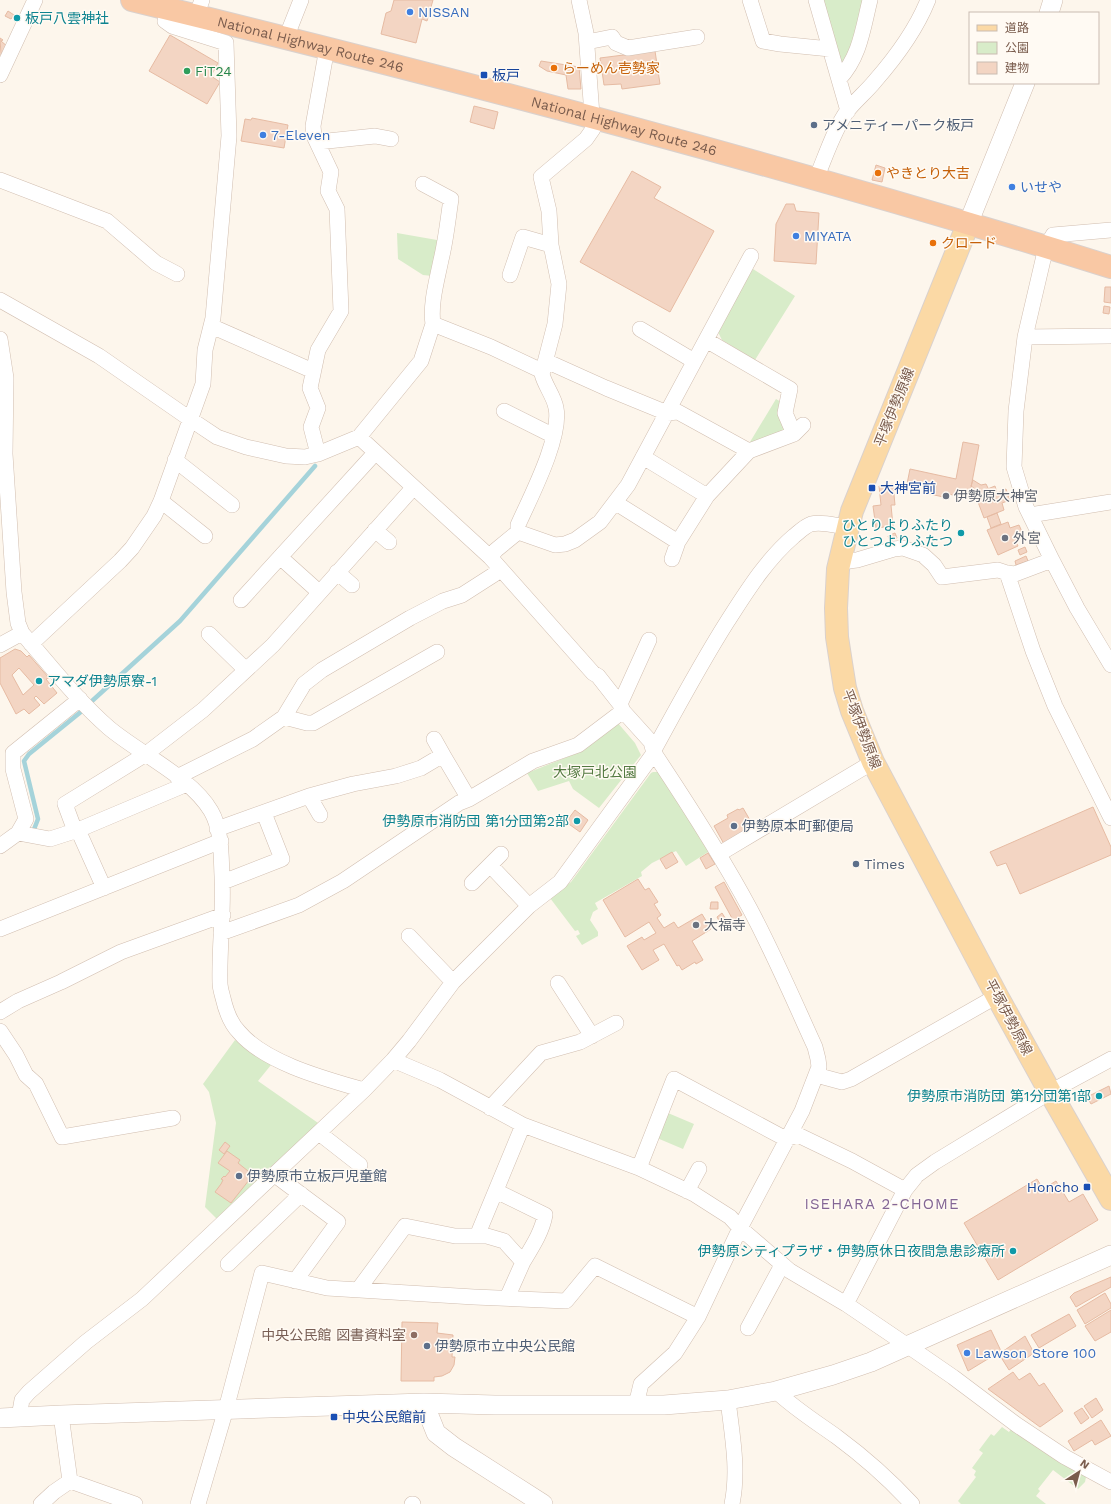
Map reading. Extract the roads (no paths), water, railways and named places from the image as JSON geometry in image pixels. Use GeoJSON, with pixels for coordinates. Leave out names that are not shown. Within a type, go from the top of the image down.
{"type":"FeatureCollection","features":[{"type":"Feature","properties":{"kind":"highway","name":"National Highway Route 246"},"geometry":{"type":"LineString","coordinates":[[132,0],[168,9],[199,8],[286,38],[593,117],[816,179],[1046,247],[1111,268]]}},
{"type":"Feature","properties":{"kind":"main road","name":"平塚伊勢原線"},"geometry":{"type":"LineString","coordinates":[[968,224],[858,495],[847,527],[840,562],[836,608],[837,637],[845,688],[852,710],[874,762],[997,996],[1111,1199]]}},
{"type":"Feature","properties":{"kind":"street"},"geometry":{"type":"LineString","coordinates":[[0,74],[36,0]]}},
{"type":"Feature","properties":{"kind":"street"},"geometry":{"type":"LineString","coordinates":[[286,38],[301,0]]}},
{"type":"Feature","properties":{"kind":"street"},"geometry":{"type":"LineString","coordinates":[[518,532],[518,525],[543,470],[554,436],[557,410],[553,398],[544,382],[544,366],[554,324],[558,284],[551,245],[549,211],[541,177],[586,139],[593,129],[587,42],[579,0]]}},
{"type":"Feature","properties":{"kind":"street"},"geometry":{"type":"LineString","coordinates":[[750,0],[763,41],[830,49]]}},
{"type":"Feature","properties":{"kind":"street"},"geometry":{"type":"LineString","coordinates":[[816,0],[848,111]]}},
{"type":"Feature","properties":{"kind":"street"},"geometry":{"type":"LineString","coordinates":[[839,79],[849,69],[855,57],[870,0]]}},
{"type":"Feature","properties":{"kind":"street"},"geometry":{"type":"LineString","coordinates":[[816,179],[837,129],[848,111],[875,82],[899,51],[922,16],[928,0]]}},
{"type":"Feature","properties":{"kind":"street"},"geometry":{"type":"LineString","coordinates":[[1049,12],[1053,0]]}},
{"type":"Feature","properties":{"kind":"street"},"geometry":{"type":"LineString","coordinates":[[0,645],[27,638],[132,548],[149,525],[161,501],[203,384],[205,350],[213,318],[229,136],[226,43],[172,26],[165,21],[168,9]]}},
{"type":"Feature","properties":{"kind":"street"},"geometry":{"type":"LineString","coordinates":[[587,42],[612,37],[616,43],[628,48],[697,37]]}},
{"type":"Feature","properties":{"kind":"street"},"geometry":{"type":"LineString","coordinates":[[318,454],[311,427],[318,408],[310,388],[318,350],[341,311],[337,209],[328,191],[332,172],[321,153],[318,142],[314,136],[313,126],[327,48]]}},
{"type":"Feature","properties":{"kind":"street"},"geometry":{"type":"LineString","coordinates":[[968,224],[1025,84]]}},
{"type":"Feature","properties":{"kind":"street"},"geometry":{"type":"LineString","coordinates":[[318,142],[375,136],[391,139]]}},
{"type":"Feature","properties":{"kind":"street"},"geometry":{"type":"LineString","coordinates":[[0,180],[107,222],[156,263],[177,274]]}},
{"type":"Feature","properties":{"kind":"street"},"geometry":{"type":"LineString","coordinates":[[0,300],[100,356],[190,420],[217,437],[246,447],[286,456],[306,457],[318,454],[359,437],[421,361],[433,324],[432,318],[436,285],[442,259],[451,199],[423,184]]}},
{"type":"Feature","properties":{"kind":"street"},"geometry":{"type":"LineString","coordinates":[[1111,230],[1053,235],[1046,247],[1025,337],[1016,411],[1014,467],[1026,507],[1077,608],[1111,665]]}},
{"type":"Feature","properties":{"kind":"street"},"geometry":{"type":"LineString","coordinates":[[510,275],[523,237],[551,245]]}},
{"type":"Feature","properties":{"kind":"street"},"geometry":{"type":"LineString","coordinates":[[518,532],[555,545],[564,544],[574,540],[600,522],[616,503],[628,485],[751,256]]}},
{"type":"Feature","properties":{"kind":"street"},"geometry":{"type":"LineString","coordinates":[[433,324],[491,347],[606,388],[667,413],[678,412],[749,451]]}},
{"type":"Feature","properties":{"kind":"street"},"geometry":{"type":"LineString","coordinates":[[211,326],[313,371]]}},
{"type":"Feature","properties":{"kind":"street"},"geometry":{"type":"LineString","coordinates":[[640,329],[694,362]]}},
{"type":"Feature","properties":{"kind":"street"},"geometry":{"type":"LineString","coordinates":[[1025,337],[1109,336]]}},
{"type":"Feature","properties":{"kind":"street"},"geometry":{"type":"LineString","coordinates":[[0,339],[6,378],[3,404],[5,454],[14,592],[18,623],[27,638],[96,716],[111,729],[182,780],[204,801],[216,820],[219,835],[223,882],[220,985],[227,1014],[238,1032],[260,1050],[269,1055],[320,1077],[364,1090]]}},
{"type":"Feature","properties":{"kind":"street"},"geometry":{"type":"LineString","coordinates":[[672,559],[678,542],[707,496],[749,451],[799,430],[785,413],[790,389],[706,340]]}},
{"type":"Feature","properties":{"kind":"street"},"geometry":{"type":"LineString","coordinates":[[504,411],[554,436]]}},
{"type":"Feature","properties":{"kind":"street"},"geometry":{"type":"LineString","coordinates":[[359,437],[374,453],[490,557],[593,673],[598,676],[621,707],[651,742],[654,754],[719,854],[750,910],[778,964],[812,1040],[818,1059],[816,1075],[802,1111],[740,1228],[698,1317],[675,1353],[641,1384],[636,1406]]}},
{"type":"Feature","properties":{"kind":"street"},"geometry":{"type":"LineString","coordinates":[[241,600],[374,453]]}},
{"type":"Feature","properties":{"kind":"street"},"geometry":{"type":"LineString","coordinates":[[643,457],[707,496]]}},
{"type":"Feature","properties":{"kind":"street"},"geometry":{"type":"LineString","coordinates":[[175,460],[231,500]]}},
{"type":"Feature","properties":{"kind":"street"},"geometry":{"type":"LineString","coordinates":[[104,888],[65,804],[146,754],[203,710],[273,644],[413,488]]}},
{"type":"Feature","properties":{"kind":"street"},"geometry":{"type":"LineString","coordinates":[[161,501],[196,533]]}},
{"type":"Feature","properties":{"kind":"street"},"geometry":{"type":"LineString","coordinates":[[1030,515],[1111,502]]}},
{"type":"Feature","properties":{"kind":"street"},"geometry":{"type":"LineString","coordinates":[[616,503],[678,542]]}},
{"type":"Feature","properties":{"kind":"street"},"geometry":{"type":"LineString","coordinates":[[19,1417],[22,1400],[34,1386],[86,1342],[142,1299],[364,1090],[393,1060],[453,982],[529,906],[560,882],[654,754],[655,748],[682,696],[749,587],[767,563],[783,546],[802,530],[812,524],[847,527]]}},
{"type":"Feature","properties":{"kind":"street"},"geometry":{"type":"LineString","coordinates":[[375,530],[389,542]]}},
{"type":"Feature","properties":{"kind":"street"},"geometry":{"type":"LineString","coordinates":[[490,557],[496,550],[518,532]]}},
{"type":"Feature","properties":{"kind":"street"},"geometry":{"type":"LineString","coordinates":[[840,562],[858,560],[894,549],[903,548],[923,555],[934,565],[942,577],[998,570],[1015,574],[1052,560]]}},
{"type":"Feature","properties":{"kind":"street"},"geometry":{"type":"LineString","coordinates":[[280,557],[319,592]]}},
{"type":"Feature","properties":{"kind":"street"},"geometry":{"type":"LineString","coordinates":[[18,833],[50,839],[77,831],[182,780],[253,739],[284,717],[304,684],[322,670],[410,618],[443,601],[462,595],[501,570]]}},
{"type":"Feature","properties":{"kind":"street"},"geometry":{"type":"LineString","coordinates":[[337,572],[352,585]]}},
{"type":"Feature","properties":{"kind":"street"},"geometry":{"type":"LineString","coordinates":[[1007,573],[1033,651],[1055,706],[1111,818]]}},
{"type":"Feature","properties":{"kind":"street"},"geometry":{"type":"LineString","coordinates":[[209,634],[246,670]]}},
{"type":"Feature","properties":{"kind":"street"},"geometry":{"type":"LineString","coordinates":[[221,933],[300,905],[343,881],[459,803],[470,799],[533,761],[578,745],[621,707],[649,640]]}},
{"type":"Feature","properties":{"kind":"street"},"geometry":{"type":"LineString","coordinates":[[284,717],[307,723],[313,723],[437,652]]}},
{"type":"Feature","properties":{"kind":"street"},"geometry":{"type":"LineString","coordinates":[[0,846],[18,833],[26,819],[12,769],[6,760],[80,699]]}},
{"type":"Feature","properties":{"kind":"street"},"geometry":{"type":"LineString","coordinates":[[434,739],[470,799]]}},
{"type":"Feature","properties":{"kind":"street"},"geometry":{"type":"LineString","coordinates":[[0,929],[104,888],[264,813],[309,796],[353,784],[396,776],[421,768],[444,755]]}},
{"type":"Feature","properties":{"kind":"street"},"geometry":{"type":"LineString","coordinates":[[719,854],[874,762]]}},
{"type":"Feature","properties":{"kind":"street"},"geometry":{"type":"LineString","coordinates":[[309,796],[320,815]]}},
{"type":"Feature","properties":{"kind":"street"},"geometry":{"type":"LineString","coordinates":[[223,882],[282,859],[264,813]]}},
{"type":"Feature","properties":{"kind":"street"},"geometry":{"type":"LineString","coordinates":[[472,883],[501,854]]}},
{"type":"Feature","properties":{"kind":"street"},"geometry":{"type":"LineString","coordinates":[[490,866],[529,906]]}},
{"type":"Feature","properties":{"kind":"street"},"geometry":{"type":"LineString","coordinates":[[0,1012],[18,1001],[114,960],[121,952],[223,915]]}},
{"type":"Feature","properties":{"kind":"street"},"geometry":{"type":"LineString","coordinates":[[409,936],[453,982]]}},
{"type":"Feature","properties":{"kind":"street"},"geometry":{"type":"LineString","coordinates":[[558,982],[592,1036]]}},
{"type":"Feature","properties":{"kind":"street"},"geometry":{"type":"LineString","coordinates":[[816,1075],[842,1082],[851,1079],[997,996]]}},
{"type":"Feature","properties":{"kind":"street"},"geometry":{"type":"LineString","coordinates":[[490,1108],[541,1053],[580,1042],[616,1023]]}},
{"type":"Feature","properties":{"kind":"street"},"geometry":{"type":"LineString","coordinates":[[0,1031],[16,1055],[26,1075],[36,1084],[62,1137],[173,1118]]}},
{"type":"Feature","properties":{"kind":"street"},"geometry":{"type":"LineString","coordinates":[[846,1304],[906,1190],[918,1175],[935,1162],[1050,1092],[1111,1059]]}},
{"type":"Feature","properties":{"kind":"street"},"geometry":{"type":"LineString","coordinates":[[393,1060],[440,1080],[523,1125],[639,1168],[688,1191],[730,1217],[740,1228],[782,1265],[846,1304],[908,1346],[953,1377],[1017,1425],[1065,1456],[1111,1482]]}},
{"type":"Feature","properties":{"kind":"street"},"geometry":{"type":"LineString","coordinates":[[639,1168],[674,1079],[786,1139],[798,1136],[852,1161],[906,1190]]}},
{"type":"Feature","properties":{"kind":"street"},"geometry":{"type":"LineString","coordinates":[[477,1236],[523,1125]]}},
{"type":"Feature","properties":{"kind":"street"},"geometry":{"type":"LineString","coordinates":[[319,1133],[360,1165]]}},
{"type":"Feature","properties":{"kind":"street"},"geometry":{"type":"LineString","coordinates":[[688,1191],[699,1169]]}},
{"type":"Feature","properties":{"kind":"street"},"geometry":{"type":"LineString","coordinates":[[275,1175],[338,1222],[295,1281]]}},
{"type":"Feature","properties":{"kind":"street"},"geometry":{"type":"LineString","coordinates":[[496,1191],[545,1215],[535,1242],[523,1262],[507,1298]]}},
{"type":"Feature","properties":{"kind":"street"},"geometry":{"type":"LineString","coordinates":[[228,1264],[301,1194]]}},
{"type":"Feature","properties":{"kind":"street"},"geometry":{"type":"LineString","coordinates":[[358,1290],[405,1226],[455,1236],[487,1236],[504,1241],[523,1262]]}},
{"type":"Feature","properties":{"kind":"street"},"geometry":{"type":"LineString","coordinates":[[0,1418],[424,1403],[495,1406],[636,1406],[728,1400],[776,1391],[833,1375],[871,1362],[1111,1255]]}},
{"type":"Feature","properties":{"kind":"street"},"geometry":{"type":"LineString","coordinates":[[748,1328],[782,1265]]}},
{"type":"Feature","properties":{"kind":"street"},"geometry":{"type":"LineString","coordinates":[[198,1504],[226,1409],[262,1273],[326,1288],[566,1301],[595,1266],[698,1317]]}},
{"type":"Feature","properties":{"kind":"street"},"geometry":{"type":"LineString","coordinates":[[776,1391],[791,1405],[863,1457],[890,1480],[912,1504]]}},
{"type":"Feature","properties":{"kind":"street"},"geometry":{"type":"LineString","coordinates":[[728,1400],[735,1456],[735,1489],[732,1504]]}},
{"type":"Feature","properties":{"kind":"street"},"geometry":{"type":"LineString","coordinates":[[424,1403],[436,1433],[454,1447],[541,1504]]}},
{"type":"Feature","properties":{"kind":"street"},"geometry":{"type":"LineString","coordinates":[[61,1415],[70,1481]]}},
{"type":"Feature","properties":{"kind":"street"},"geometry":{"type":"LineString","coordinates":[[70,1481],[129,1503]]}},
{"type":"Feature","properties":{"kind":"street"},"geometry":{"type":"LineString","coordinates":[[41,1504],[54,1492],[70,1481]]}},
{"type":"Feature","properties":{"kind":"waterway"},"geometry":{"type":"LineString","coordinates":[[92,701],[180,621],[315,466]]}},
{"type":"Feature","properties":{"kind":"waterway"},"geometry":{"type":"LineString","coordinates":[[33,832],[38,819],[24,761],[29,754],[82,711]]}},
{"type":"Feature","properties":{"kind":"place","name":"NISSAN"},"geometry":{"type":"Point","coordinates":[410,12]}},
{"type":"Feature","properties":{"kind":"place","name":"板戸八雲神社"},"geometry":{"type":"Point","coordinates":[17,18]}},
{"type":"Feature","properties":{"kind":"place","name":"らーめん壱勢家"},"geometry":{"type":"Point","coordinates":[554,68]}},
{"type":"Feature","properties":{"kind":"place","name":"FiT24"},"geometry":{"type":"Point","coordinates":[187,71]}},
{"type":"Feature","properties":{"kind":"place","name":"板戸"},"geometry":{"type":"Point","coordinates":[484,75]}},
{"type":"Feature","properties":{"kind":"place","name":"アメニティーパーク板戸"},"geometry":{"type":"Point","coordinates":[814,125]}},
{"type":"Feature","properties":{"kind":"place","name":"7-Eleven"},"geometry":{"type":"Point","coordinates":[263,135]}},
{"type":"Feature","properties":{"kind":"place","name":"やきとり大吉"},"geometry":{"type":"Point","coordinates":[878,173]}},
{"type":"Feature","properties":{"kind":"place","name":"いせや"},"geometry":{"type":"Point","coordinates":[1012,187]}},
{"type":"Feature","properties":{"kind":"place","name":"MIYATA"},"geometry":{"type":"Point","coordinates":[796,236]}},
{"type":"Feature","properties":{"kind":"place","name":"クロード"},"geometry":{"type":"Point","coordinates":[933,243]}},
{"type":"Feature","properties":{"kind":"place","name":"大神宮前"},"geometry":{"type":"Point","coordinates":[872,488]}},
{"type":"Feature","properties":{"kind":"place","name":"伊勢原大神宮"},"geometry":{"type":"Point","coordinates":[946,496]}},
{"type":"Feature","properties":{"kind":"place","name":"ひとりよりふたり ひとつよりふたつ"},"geometry":{"type":"Point","coordinates":[961,533]}},
{"type":"Feature","properties":{"kind":"place","name":"外宮"},"geometry":{"type":"Point","coordinates":[1005,538]}},
{"type":"Feature","properties":{"kind":"place","name":"アマダ伊勢原寮-1"},"geometry":{"type":"Point","coordinates":[39,681]}},
{"type":"Feature","properties":{"kind":"place","name":"伊勢原市消防団 第1分団第2部"},"geometry":{"type":"Point","coordinates":[577,821]}},
{"type":"Feature","properties":{"kind":"place","name":"伊勢原本町郵便局"},"geometry":{"type":"Point","coordinates":[734,826]}},
{"type":"Feature","properties":{"kind":"place","name":"Times"},"geometry":{"type":"Point","coordinates":[856,864]}},
{"type":"Feature","properties":{"kind":"place","name":"大福寺"},"geometry":{"type":"Point","coordinates":[696,925]}},
{"type":"Feature","properties":{"kind":"place","name":"伊勢原市消防団 第1分団第1部"},"geometry":{"type":"Point","coordinates":[1099,1096]}},
{"type":"Feature","properties":{"kind":"place","name":"伊勢原市立板戸児童館"},"geometry":{"type":"Point","coordinates":[239,1176]}},
{"type":"Feature","properties":{"kind":"place","name":"Honcho"},"geometry":{"type":"Point","coordinates":[1087,1187]}},
{"type":"Feature","properties":{"kind":"place","name":"伊勢原シティプラザ・伊勢原休日夜間急患診療所"},"geometry":{"type":"Point","coordinates":[1013,1251]}},
{"type":"Feature","properties":{"kind":"place","name":"中央公民館 図書資料室"},"geometry":{"type":"Point","coordinates":[414,1335]}},
{"type":"Feature","properties":{"kind":"place","name":"伊勢原市立中央公民館"},"geometry":{"type":"Point","coordinates":[427,1346]}},
{"type":"Feature","properties":{"kind":"place","name":"Lawson Store 100"},"geometry":{"type":"Point","coordinates":[967,1353]}},
{"type":"Feature","properties":{"kind":"place","name":"中央公民館前"},"geometry":{"type":"Point","coordinates":[334,1417]}},
{"type":"Feature","properties":{"kind":"district","name":"ISEHARA 2-CHOME"},"geometry":{"type":"Point","coordinates":[882,1204]}},
{"type":"Feature","properties":{"kind":"park label","name":"大塚戸北公園"},"geometry":{"type":"Point","coordinates":[595,772]}}]}
